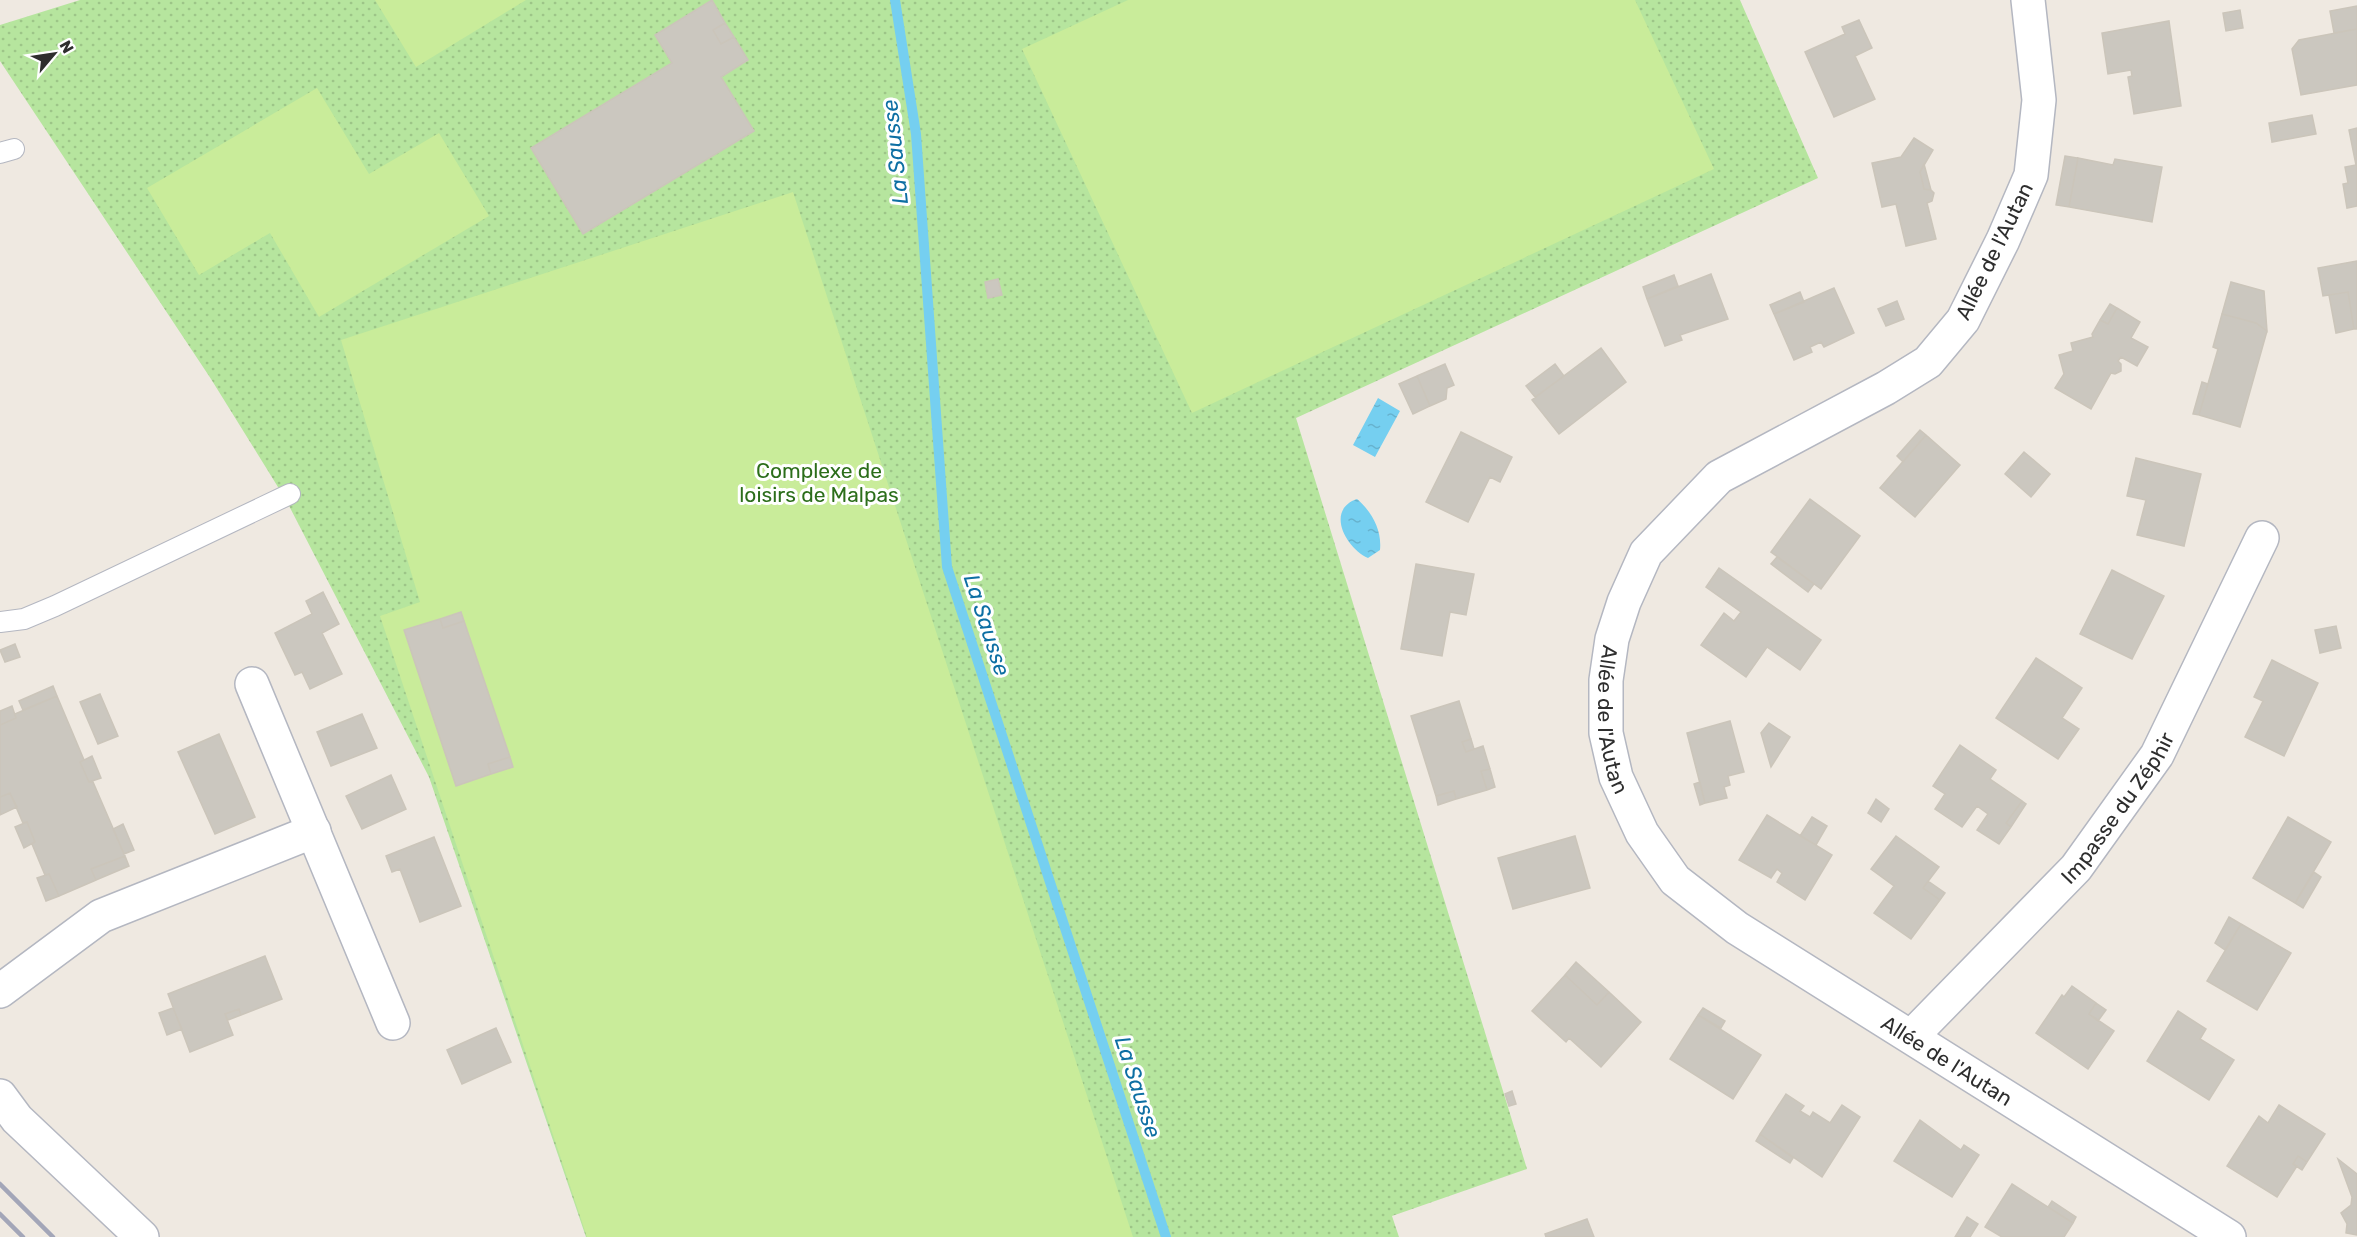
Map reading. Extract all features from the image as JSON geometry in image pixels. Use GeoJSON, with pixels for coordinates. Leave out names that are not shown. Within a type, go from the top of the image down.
{"type":"FeatureCollection","features":[{"type":"Feature","properties":{"kind":"street","name":"Allée de l'Autan"},"geometry":{"type":"LineString","coordinates":[[2028,0],[2039,100],[2031,175],[2003,240],[1963,320],[1928,362],[1886,388],[1719,477],[1646,554],[1612,639],[1606,680],[1606,733],[1617,777],[1642,832],[1675,880],[1737,928],[2229,1237]]}},
{"type":"Feature","properties":{"kind":"street","name":"Impasse du Zéphir"},"geometry":{"type":"LineString","coordinates":[[1912,1036],[2076,868],[2157,755],[2262,538]]}},
{"type":"Feature","properties":{"kind":"street"},"geometry":{"type":"LineString","coordinates":[[252,684],[393,1023]]}},
{"type":"Feature","properties":{"kind":"street"},"geometry":{"type":"LineString","coordinates":[[0,991],[101,916],[314,831]]}},
{"type":"Feature","properties":{"kind":"street"},"geometry":{"type":"LineString","coordinates":[[0,1096],[17,1119],[142,1237]]}},
{"type":"Feature","properties":{"kind":"lane"},"geometry":{"type":"LineString","coordinates":[[0,622],[24,619],[45,610],[290,495]]}},
{"type":"Feature","properties":{"kind":"green space","name":"Complexe de loisirs de Malpas"},"geometry":{"type":"Polygon","coordinates":[[[80,0],[1740,0],[1818,178],[1296,418],[1527,1169],[1392,1216],[1399,1237],[586,1237],[429,777],[286,500],[211,379],[0,61],[0,25],[80,0]]]}},
{"type":"Feature","properties":{"kind":"green space"},"geometry":{"type":"Polygon","coordinates":[[[375,0],[526,0],[416,67],[375,0]]]}},
{"type":"Feature","properties":{"kind":"green space"},"geometry":{"type":"Polygon","coordinates":[[[1128,0],[1635,0],[1714,169],[1192,413],[1022,49],[1128,0]]]}},
{"type":"Feature","properties":{"kind":"green space"},"geometry":{"type":"Polygon","coordinates":[[[317,88],[369,174],[439,133],[489,216],[319,317],[270,233],[199,275],[147,188],[317,88]]]}},
{"type":"Feature","properties":{"kind":"green space"},"geometry":{"type":"Polygon","coordinates":[[[793,192],[1133,1237],[587,1237],[380,616],[420,602],[341,340],[793,192]]]}},
{"type":"Feature","properties":{"kind":"water"},"geometry":{"type":"Polygon","coordinates":[[[1378,398],[1400,411],[1375,457],[1353,445],[1378,398]]]}},
{"type":"Feature","properties":{"kind":"water"},"geometry":{"type":"Polygon","coordinates":[[[1357,499],[1367,510],[1378,529],[1380,550],[1368,558],[1352,546],[1342,529],[1342,511],[1347,504],[1357,499]]]}},
{"type":"Feature","properties":{"kind":"building"},"geometry":{"type":"Polygon","coordinates":[[[712,0],[725,23],[713,30],[721,44],[734,37],[748,60],[721,77],[754,131],[583,234],[531,148],[672,63],[655,35],[712,0]]]}},
{"type":"Feature","properties":{"kind":"building"},"geometry":{"type":"Polygon","coordinates":[[[2357,6],[2357,29],[2334,33],[2330,11],[2357,6]]]}},
{"type":"Feature","properties":{"kind":"building"},"geometry":{"type":"Polygon","coordinates":[[[2240,10],[2243,28],[2226,31],[2223,13],[2240,10]]]}},
{"type":"Feature","properties":{"kind":"building"},"geometry":{"type":"Polygon","coordinates":[[[1859,20],[1872,48],[1855,56],[1875,99],[1834,117],[1805,52],[1845,34],[1842,27],[1859,20]]]}},
{"type":"Feature","properties":{"kind":"building"},"geometry":{"type":"Polygon","coordinates":[[[2169,21],[2181,106],[2134,114],[2128,77],[2132,76],[2131,70],[2108,74],[2102,33],[2169,21]]]}},
{"type":"Feature","properties":{"kind":"building"},"geometry":{"type":"Polygon","coordinates":[[[725,23],[734,37],[721,44],[713,30],[725,23]]]}},
{"type":"Feature","properties":{"kind":"building"},"geometry":{"type":"Polygon","coordinates":[[[2357,29],[2357,85],[2301,95],[2292,49],[2299,40],[2357,29]]]}},
{"type":"Feature","properties":{"kind":"building"},"geometry":{"type":"Polygon","coordinates":[[[2312,115],[2316,134],[2272,142],[2269,123],[2312,115]]]}},
{"type":"Feature","properties":{"kind":"building"},"geometry":{"type":"Polygon","coordinates":[[[2357,128],[2357,206],[2347,208],[2343,184],[2348,183],[2345,167],[2356,165],[2349,130],[2357,128]]]}},
{"type":"Feature","properties":{"kind":"building"},"geometry":{"type":"Polygon","coordinates":[[[1914,138],[1933,150],[1920,172],[1924,189],[1934,193],[1932,201],[1927,203],[1936,239],[1906,246],[1896,204],[1882,207],[1872,163],[1901,157],[1914,138]]]}},
{"type":"Feature","properties":{"kind":"building"},"geometry":{"type":"Polygon","coordinates":[[[2065,156],[2078,158],[2069,207],[2056,205],[2065,156]]]}},
{"type":"Feature","properties":{"kind":"building"},"geometry":{"type":"Polygon","coordinates":[[[2078,158],[2113,165],[2115,159],[2162,167],[2152,222],[2069,207],[2078,158]]]}},
{"type":"Feature","properties":{"kind":"building"},"geometry":{"type":"Polygon","coordinates":[[[1924,164],[1931,190],[1924,189],[1920,172],[1924,164]]]}},
{"type":"Feature","properties":{"kind":"building"},"geometry":{"type":"Polygon","coordinates":[[[2357,261],[2357,329],[2354,329],[2348,292],[2323,296],[2318,268],[2357,261]]]}},
{"type":"Feature","properties":{"kind":"building"},"geometry":{"type":"Polygon","coordinates":[[[1711,274],[1728,319],[1680,335],[1682,340],[1665,346],[1647,299],[1711,274]]]}},
{"type":"Feature","properties":{"kind":"building"},"geometry":{"type":"Polygon","coordinates":[[[1674,275],[1678,286],[1647,299],[1643,287],[1674,275]]]}},
{"type":"Feature","properties":{"kind":"building"},"geometry":{"type":"Polygon","coordinates":[[[998,279],[1002,295],[988,298],[985,282],[998,279]]]}},
{"type":"Feature","properties":{"kind":"building"},"geometry":{"type":"Polygon","coordinates":[[[2231,282],[2264,291],[2267,331],[2256,323],[2222,314],[2231,282]]]}},
{"type":"Feature","properties":{"kind":"building"},"geometry":{"type":"Polygon","coordinates":[[[1834,288],[1854,333],[1824,347],[1821,342],[1810,347],[1812,352],[1794,360],[1774,314],[1834,288]]]}},
{"type":"Feature","properties":{"kind":"building"},"geometry":{"type":"Polygon","coordinates":[[[1800,292],[1804,302],[1774,314],[1770,305],[1800,292]]]}},
{"type":"Feature","properties":{"kind":"building"},"geometry":{"type":"Polygon","coordinates":[[[2348,292],[2354,329],[2336,333],[2329,295],[2348,292]]]}},
{"type":"Feature","properties":{"kind":"building"},"geometry":{"type":"Polygon","coordinates":[[[1897,301],[1904,319],[1886,326],[1878,309],[1897,301]]]}},
{"type":"Feature","properties":{"kind":"building"},"geometry":{"type":"Polygon","coordinates":[[[2110,304],[2117,308],[2108,324],[2100,320],[2110,304]]]}},
{"type":"Feature","properties":{"kind":"building"},"geometry":{"type":"Polygon","coordinates":[[[2117,308],[2140,322],[2131,338],[2148,347],[2137,366],[2121,357],[2118,361],[2121,364],[2121,371],[2111,373],[2091,409],[2055,388],[2064,374],[2059,355],[2073,351],[2071,343],[2093,337],[2092,334],[2100,320],[2108,324],[2117,308]]]}},
{"type":"Feature","properties":{"kind":"building"},"geometry":{"type":"Polygon","coordinates":[[[2222,314],[2256,323],[2267,331],[2240,427],[2199,415],[2218,349],[2213,347],[2222,314]]]}},
{"type":"Feature","properties":{"kind":"building"},"geometry":{"type":"Polygon","coordinates":[[[1601,348],[1626,382],[1559,434],[1532,400],[1601,348]]]}},
{"type":"Feature","properties":{"kind":"building"},"geometry":{"type":"Polygon","coordinates":[[[1445,364],[1454,385],[1447,388],[1446,399],[1430,406],[1417,376],[1445,364]]]}},
{"type":"Feature","properties":{"kind":"building"},"geometry":{"type":"Polygon","coordinates":[[[1555,364],[1564,376],[1535,397],[1526,386],[1555,364]]]}},
{"type":"Feature","properties":{"kind":"building"},"geometry":{"type":"Polygon","coordinates":[[[1417,376],[1430,406],[1413,414],[1399,384],[1417,376]]]}},
{"type":"Feature","properties":{"kind":"building"},"geometry":{"type":"Polygon","coordinates":[[[2202,382],[2208,384],[2199,415],[2193,414],[2202,382]]]}},
{"type":"Feature","properties":{"kind":"building"},"geometry":{"type":"Polygon","coordinates":[[[1920,430],[1926,435],[1903,462],[1897,456],[1920,430]]]}},
{"type":"Feature","properties":{"kind":"building"},"geometry":{"type":"Polygon","coordinates":[[[1461,432],[1512,457],[1500,482],[1490,477],[1468,522],[1426,502],[1461,432]]]}},
{"type":"Feature","properties":{"kind":"building"},"geometry":{"type":"Polygon","coordinates":[[[1926,435],[1960,465],[1915,517],[1880,488],[1926,435]]]}},
{"type":"Feature","properties":{"kind":"building"},"geometry":{"type":"Polygon","coordinates":[[[2024,452],[2050,474],[2031,497],[2005,474],[2024,452]]]}},
{"type":"Feature","properties":{"kind":"building"},"geometry":{"type":"Polygon","coordinates":[[[2136,458],[2201,474],[2184,546],[2137,535],[2146,500],[2127,496],[2136,458]]]}},
{"type":"Feature","properties":{"kind":"building"},"geometry":{"type":"Polygon","coordinates":[[[1810,499],[1860,536],[1821,589],[1771,552],[1810,499]]]}},
{"type":"Feature","properties":{"kind":"building"},"geometry":{"type":"Polygon","coordinates":[[[1777,557],[1814,584],[1808,592],[1771,564],[1777,557]]]}},
{"type":"Feature","properties":{"kind":"building"},"geometry":{"type":"Polygon","coordinates":[[[1416,564],[1474,574],[1466,615],[1450,612],[1442,656],[1401,649],[1416,564]]]}},
{"type":"Feature","properties":{"kind":"building"},"geometry":{"type":"Polygon","coordinates":[[[1719,568],[1821,640],[1800,670],[1767,647],[1746,677],[1701,645],[1724,613],[1734,621],[1741,612],[1706,587],[1719,568]]]}},
{"type":"Feature","properties":{"kind":"building"},"geometry":{"type":"Polygon","coordinates":[[[2112,570],[2164,596],[2132,659],[2080,634],[2112,570]]]}},
{"type":"Feature","properties":{"kind":"building"},"geometry":{"type":"Polygon","coordinates":[[[323,592],[339,624],[322,633],[342,674],[310,689],[302,672],[295,675],[275,633],[312,614],[306,601],[323,592]]]}},
{"type":"Feature","properties":{"kind":"building"},"geometry":{"type":"Polygon","coordinates":[[[461,612],[464,621],[443,628],[440,619],[461,612]]]}},
{"type":"Feature","properties":{"kind":"building"},"geometry":{"type":"Polygon","coordinates":[[[440,619],[443,628],[464,621],[510,757],[488,764],[491,774],[456,786],[404,630],[440,619]]]}},
{"type":"Feature","properties":{"kind":"building"},"geometry":{"type":"Polygon","coordinates":[[[2336,626],[2341,648],[2320,653],[2315,630],[2336,626]]]}},
{"type":"Feature","properties":{"kind":"building"},"geometry":{"type":"Polygon","coordinates":[[[15,644],[20,657],[5,662],[0,650],[15,644]]]}},
{"type":"Feature","properties":{"kind":"building"},"geometry":{"type":"Polygon","coordinates":[[[2036,658],[2082,688],[2062,718],[2079,729],[2058,759],[1996,718],[2036,658]]]}},
{"type":"Feature","properties":{"kind":"building"},"geometry":{"type":"Polygon","coordinates":[[[2272,660],[2318,683],[2284,756],[2245,737],[2263,701],[2254,697],[2272,660]]]}},
{"type":"Feature","properties":{"kind":"building"},"geometry":{"type":"Polygon","coordinates":[[[53,686],[57,696],[23,710],[19,701],[53,686]]]}},
{"type":"Feature","properties":{"kind":"building"},"geometry":{"type":"Polygon","coordinates":[[[100,694],[118,736],[98,744],[80,702],[100,694]]]}},
{"type":"Feature","properties":{"kind":"building"},"geometry":{"type":"Polygon","coordinates":[[[57,696],[84,760],[80,762],[89,782],[93,782],[125,856],[91,869],[96,880],[59,896],[49,874],[45,875],[32,844],[35,842],[27,822],[23,823],[10,793],[0,797],[0,725],[16,718],[15,714],[57,696]]]}},
{"type":"Feature","properties":{"kind":"building"},"geometry":{"type":"Polygon","coordinates":[[[1459,701],[1471,739],[1462,742],[1466,752],[1483,746],[1490,769],[1481,771],[1487,790],[1456,799],[1454,791],[1436,796],[1411,716],[1459,701]]]}},
{"type":"Feature","properties":{"kind":"building"},"geometry":{"type":"Polygon","coordinates":[[[12,706],[16,718],[0,725],[0,711],[12,706]]]}},
{"type":"Feature","properties":{"kind":"building"},"geometry":{"type":"Polygon","coordinates":[[[362,714],[377,748],[331,766],[317,732],[362,714]]]}},
{"type":"Feature","properties":{"kind":"building"},"geometry":{"type":"Polygon","coordinates":[[[1730,721],[1744,772],[1728,776],[1730,785],[1724,787],[1727,798],[1705,803],[1687,733],[1730,721]]]}},
{"type":"Feature","properties":{"kind":"building"},"geometry":{"type":"Polygon","coordinates":[[[1769,723],[1790,737],[1771,767],[1761,733],[1769,723]]]}},
{"type":"Feature","properties":{"kind":"building"},"geometry":{"type":"Polygon","coordinates":[[[219,734],[255,817],[215,834],[178,752],[219,734]]]}},
{"type":"Feature","properties":{"kind":"building"},"geometry":{"type":"Polygon","coordinates":[[[1471,739],[1474,749],[1466,752],[1462,742],[1471,739]]]}},
{"type":"Feature","properties":{"kind":"building"},"geometry":{"type":"Polygon","coordinates":[[[1960,745],[1996,770],[1990,779],[2022,801],[2006,823],[2011,827],[1999,844],[1977,830],[1988,814],[1977,806],[1962,827],[1935,809],[1945,794],[1933,786],[1960,745]]]}},
{"type":"Feature","properties":{"kind":"building"},"geometry":{"type":"Polygon","coordinates":[[[92,756],[101,778],[89,782],[80,762],[92,756]]]}},
{"type":"Feature","properties":{"kind":"building"},"geometry":{"type":"Polygon","coordinates":[[[510,757],[513,767],[491,774],[488,764],[510,757]]]}},
{"type":"Feature","properties":{"kind":"building"},"geometry":{"type":"Polygon","coordinates":[[[1490,769],[1495,787],[1487,790],[1481,771],[1490,769]]]}},
{"type":"Feature","properties":{"kind":"building"},"geometry":{"type":"Polygon","coordinates":[[[391,775],[406,809],[362,829],[346,796],[391,775]]]}},
{"type":"Feature","properties":{"kind":"building"},"geometry":{"type":"Polygon","coordinates":[[[1700,782],[1705,803],[1700,805],[1694,784],[1700,782]]]}},
{"type":"Feature","properties":{"kind":"building"},"geometry":{"type":"Polygon","coordinates":[[[1454,791],[1456,799],[1438,805],[1436,796],[1454,791]]]}},
{"type":"Feature","properties":{"kind":"building"},"geometry":{"type":"Polygon","coordinates":[[[10,793],[17,807],[0,815],[0,797],[10,793]]]}},
{"type":"Feature","properties":{"kind":"building"},"geometry":{"type":"Polygon","coordinates":[[[1876,799],[1889,809],[1881,822],[1868,813],[1876,799]]]}},
{"type":"Feature","properties":{"kind":"building"},"geometry":{"type":"Polygon","coordinates":[[[2022,801],[2026,804],[2011,827],[2006,823],[2022,801]]]}},
{"type":"Feature","properties":{"kind":"building"},"geometry":{"type":"Polygon","coordinates":[[[1767,815],[1832,855],[1805,900],[1777,882],[1782,873],[1777,869],[1771,878],[1739,860],[1767,815]]]}},
{"type":"Feature","properties":{"kind":"building"},"geometry":{"type":"Polygon","coordinates":[[[1812,817],[1827,826],[1816,845],[1800,836],[1812,817]]]}},
{"type":"Feature","properties":{"kind":"building"},"geometry":{"type":"Polygon","coordinates":[[[2288,817],[2331,842],[2295,903],[2253,878],[2288,817]]]}},
{"type":"Feature","properties":{"kind":"building"},"geometry":{"type":"Polygon","coordinates":[[[27,822],[35,842],[24,848],[15,827],[27,822]]]}},
{"type":"Feature","properties":{"kind":"building"},"geometry":{"type":"Polygon","coordinates":[[[123,824],[134,850],[124,854],[113,829],[123,824]]]}},
{"type":"Feature","properties":{"kind":"building"},"geometry":{"type":"Polygon","coordinates":[[[1575,836],[1590,888],[1513,909],[1498,858],[1575,836]]]}},
{"type":"Feature","properties":{"kind":"building"},"geometry":{"type":"Polygon","coordinates":[[[1896,836],[1939,867],[1923,888],[1940,900],[1911,939],[1874,913],[1894,886],[1871,869],[1896,836]]]}},
{"type":"Feature","properties":{"kind":"building"},"geometry":{"type":"Polygon","coordinates":[[[434,837],[461,906],[420,922],[400,869],[392,872],[386,856],[434,837]]]}},
{"type":"Feature","properties":{"kind":"building"},"geometry":{"type":"Polygon","coordinates":[[[125,856],[129,866],[96,880],[91,869],[125,856]]]}},
{"type":"Feature","properties":{"kind":"building"},"geometry":{"type":"Polygon","coordinates":[[[2314,872],[2321,877],[2303,908],[2295,903],[2314,872]]]}},
{"type":"Feature","properties":{"kind":"building"},"geometry":{"type":"Polygon","coordinates":[[[49,874],[59,896],[46,901],[37,878],[49,874]]]}},
{"type":"Feature","properties":{"kind":"building"},"geometry":{"type":"Polygon","coordinates":[[[1928,881],[1945,893],[1940,900],[1923,888],[1928,881]]]}},
{"type":"Feature","properties":{"kind":"building"},"geometry":{"type":"Polygon","coordinates":[[[2229,917],[2241,924],[2225,950],[2215,943],[2229,917]]]}},
{"type":"Feature","properties":{"kind":"building"},"geometry":{"type":"Polygon","coordinates":[[[2241,924],[2291,953],[2257,1010],[2207,981],[2241,924]]]}},
{"type":"Feature","properties":{"kind":"building"},"geometry":{"type":"Polygon","coordinates":[[[265,956],[282,999],[241,1015],[239,1009],[225,1014],[233,1035],[190,1052],[168,994],[265,956]]]}},
{"type":"Feature","properties":{"kind":"building"},"geometry":{"type":"Polygon","coordinates":[[[1576,962],[1609,992],[1597,1005],[1565,975],[1576,962]]]}},
{"type":"Feature","properties":{"kind":"building"},"geometry":{"type":"Polygon","coordinates":[[[1565,975],[1597,1005],[1609,992],[1641,1022],[1601,1067],[1569,1038],[1566,1042],[1532,1011],[1565,975]]]}},
{"type":"Feature","properties":{"kind":"building"},"geometry":{"type":"Polygon","coordinates":[[[2072,986],[2096,1003],[2089,1014],[2114,1031],[2088,1069],[2036,1033],[2062,995],[2064,997],[2072,986]]]}},
{"type":"Feature","properties":{"kind":"building"},"geometry":{"type":"Polygon","coordinates":[[[2096,1003],[2106,1010],[2098,1021],[2089,1014],[2096,1003]]]}},
{"type":"Feature","properties":{"kind":"building"},"geometry":{"type":"Polygon","coordinates":[[[173,1008],[182,1029],[167,1035],[159,1013],[173,1008]]]}},
{"type":"Feature","properties":{"kind":"building"},"geometry":{"type":"Polygon","coordinates":[[[1703,1008],[1725,1021],[1721,1028],[1698,1015],[1703,1008]]]}},
{"type":"Feature","properties":{"kind":"building"},"geometry":{"type":"Polygon","coordinates":[[[239,1009],[241,1015],[228,1020],[225,1014],[239,1009]]]}},
{"type":"Feature","properties":{"kind":"building"},"geometry":{"type":"Polygon","coordinates":[[[2178,1011],[2206,1029],[2200,1039],[2234,1060],[2209,1100],[2147,1061],[2178,1011]]]}},
{"type":"Feature","properties":{"kind":"building"},"geometry":{"type":"Polygon","coordinates":[[[1698,1015],[1761,1055],[1733,1099],[1670,1059],[1698,1015]]]}},
{"type":"Feature","properties":{"kind":"building"},"geometry":{"type":"Polygon","coordinates":[[[496,1028],[511,1062],[462,1084],[447,1050],[496,1028]]]}},
{"type":"Feature","properties":{"kind":"building"},"geometry":{"type":"Polygon","coordinates":[[[1512,1091],[1516,1104],[1509,1106],[1505,1094],[1512,1091]]]}},
{"type":"Feature","properties":{"kind":"building"},"geometry":{"type":"Polygon","coordinates":[[[1786,1094],[1804,1106],[1800,1111],[1810,1117],[1813,1112],[1830,1123],[1842,1105],[1860,1117],[1822,1177],[1760,1134],[1786,1094]]]}},
{"type":"Feature","properties":{"kind":"building"},"geometry":{"type":"Polygon","coordinates":[[[2279,1105],[2325,1134],[2307,1162],[2298,1156],[2293,1164],[2297,1166],[2277,1197],[2227,1166],[2259,1116],[2268,1123],[2279,1105]]]}},
{"type":"Feature","properties":{"kind":"building"},"geometry":{"type":"Polygon","coordinates":[[[1920,1120],[1961,1150],[1964,1145],[1979,1155],[1952,1197],[1894,1161],[1920,1120]]]}},
{"type":"Feature","properties":{"kind":"building"},"geometry":{"type":"Polygon","coordinates":[[[1760,1134],[1793,1158],[1790,1163],[1756,1141],[1760,1134]]]}},
{"type":"Feature","properties":{"kind":"building"},"geometry":{"type":"Polygon","coordinates":[[[2298,1156],[2307,1162],[2302,1170],[2293,1164],[2298,1156]]]}},
{"type":"Feature","properties":{"kind":"building"},"geometry":{"type":"Polygon","coordinates":[[[2338,1159],[2357,1174],[2357,1235],[2346,1233],[2347,1224],[2341,1213],[2351,1205],[2352,1197],[2338,1159]]]}},
{"type":"Feature","properties":{"kind":"building"},"geometry":{"type":"Polygon","coordinates":[[[2012,1184],[2073,1223],[2064,1237],[2002,1237],[1985,1227],[2012,1184]]]}},
{"type":"Feature","properties":{"kind":"building"},"geometry":{"type":"Polygon","coordinates":[[[2052,1201],[2076,1217],[2073,1223],[2048,1207],[2052,1201]]]}},
{"type":"Feature","properties":{"kind":"building"},"geometry":{"type":"Polygon","coordinates":[[[1967,1217],[1978,1224],[1970,1237],[1955,1237],[1967,1217]]]}},
{"type":"Feature","properties":{"kind":"building"},"geometry":{"type":"Polygon","coordinates":[[[1587,1219],[1594,1237],[1546,1237],[1545,1234],[1587,1219]]]}},
{"type":"Feature","properties":{"kind":"waterway","name":"La Sausse"},"geometry":{"type":"LineString","coordinates":[[895,0],[916,134],[947,567],[1166,1237]]}},
{"type":"Feature","properties":{"kind":"railway"},"geometry":{"type":"LineString","coordinates":[[0,1184],[53,1237]]}},
{"type":"Feature","properties":{"kind":"railway"},"geometry":{"type":"LineString","coordinates":[[0,1214],[23,1237]]}}]}
